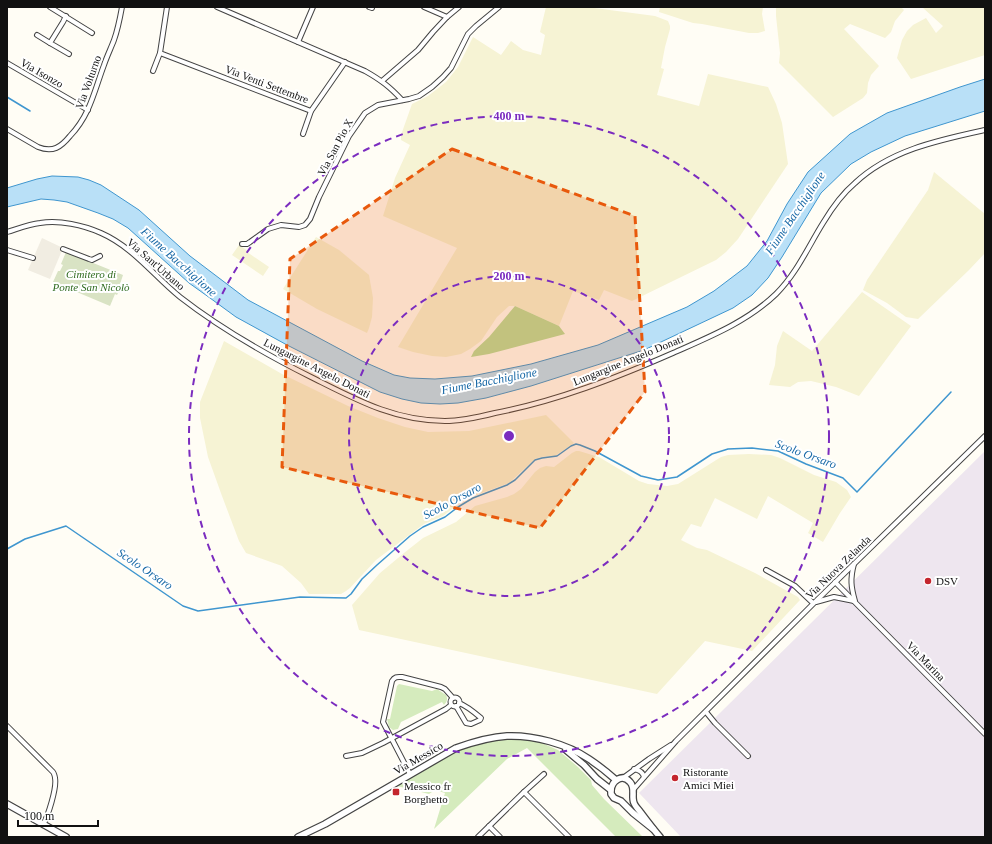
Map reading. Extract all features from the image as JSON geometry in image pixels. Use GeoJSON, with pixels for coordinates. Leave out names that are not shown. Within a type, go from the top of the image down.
{"type":"FeatureCollection","features":[{"type":"Feature","properties":{"kind":"street"},"geometry":{"type":"LineString","coordinates":[[50,7],[92,33]]}},
{"type":"Feature","properties":{"kind":"street"},"geometry":{"type":"LineString","coordinates":[[154,71],[160,53],[167,7]]}},
{"type":"Feature","properties":{"kind":"street"},"geometry":{"type":"LineString","coordinates":[[217,7],[365,71],[382,81],[402,100]]}},
{"type":"Feature","properties":{"kind":"street"},"geometry":{"type":"LineString","coordinates":[[298,42],[313,7]]}},
{"type":"Feature","properties":{"kind":"street"},"geometry":{"type":"LineString","coordinates":[[424,7],[447,17]]}},
{"type":"Feature","properties":{"kind":"street"},"geometry":{"type":"LineString","coordinates":[[382,81],[418,50],[447,17],[459,7]]}},
{"type":"Feature","properties":{"kind":"street","name":"Via San Pio X"},"geometry":{"type":"LineString","coordinates":[[242,244],[247,244],[268,229],[281,225],[305,225],[310,219],[319,197],[349,136],[365,113],[378,105],[419,96],[432,87],[443,77],[454,62],[468,34],[499,7]]}},
{"type":"Feature","properties":{"kind":"street","name":"Via Volturno"},"geometry":{"type":"LineString","coordinates":[[7,129],[38,148],[55,148],[63,144],[80,125],[88,110],[114,38],[121,8]]}},
{"type":"Feature","properties":{"kind":"street"},"geometry":{"type":"LineString","coordinates":[[50,43],[66,16]]}},
{"type":"Feature","properties":{"kind":"street"},"geometry":{"type":"LineString","coordinates":[[37,35],[69,54]]}},
{"type":"Feature","properties":{"kind":"street","name":"Via Venti Settembre"},"geometry":{"type":"LineString","coordinates":[[160,53],[311,111],[345,62]]}},
{"type":"Feature","properties":{"kind":"street","name":"Via Isonzo"},"geometry":{"type":"LineString","coordinates":[[7,63],[88,110]]}},
{"type":"Feature","properties":{"kind":"street"},"geometry":{"type":"LineString","coordinates":[[303,134],[311,111]]}},
{"type":"Feature","properties":{"kind":"street","name":"Lungargine Angelo Donati"},"geometry":{"type":"LineString","coordinates":[[218,325],[286,364],[356,399],[393,414],[413,419],[448,421],[464,420],[516,409],[557,398],[621,375],[728,328],[756,311],[777,293],[793,275],[832,209],[855,182],[884,161],[907,150],[941,140],[985,130]]}},
{"type":"Feature","properties":{"kind":"street","name":"Via Sant'Urbano"},"geometry":{"type":"LineString","coordinates":[[7,232],[39,223],[59,223],[80,226],[103,234],[129,250],[175,293],[218,325]]}},
{"type":"Feature","properties":{"kind":"street"},"geometry":{"type":"LineString","coordinates":[[63,249],[92,260],[100,256]]}},
{"type":"Feature","properties":{"kind":"street"},"geometry":{"type":"LineString","coordinates":[[7,250],[33,258]]}},
{"type":"Feature","properties":{"kind":"street","name":"Via Nuova Zelanda"},"geometry":{"type":"LineString","coordinates":[[633,792],[644,777],[676,741],[835,582],[985,436]]}},
{"type":"Feature","properties":{"kind":"street"},"geometry":{"type":"LineString","coordinates":[[766,570],[795,586],[814,603],[834,597],[855,601],[851,579],[855,563]]}},
{"type":"Feature","properties":{"kind":"street","name":"Via Marina"},"geometry":{"type":"LineString","coordinates":[[835,582],[985,734]]}},
{"type":"Feature","properties":{"kind":"street"},"geometry":{"type":"LineString","coordinates":[[410,774],[383,722],[392,681],[397,676],[441,687],[445,689],[453,698],[457,698],[455,704]]}},
{"type":"Feature","properties":{"kind":"street"},"geometry":{"type":"LineString","coordinates":[[346,756],[362,753],[455,704],[463,704],[481,718],[480,720],[471,724],[466,723],[455,704],[450,701],[453,698]]}},
{"type":"Feature","properties":{"kind":"street"},"geometry":{"type":"LineString","coordinates":[[706,712],[748,756]]}},
{"type":"Feature","properties":{"kind":"street"},"geometry":{"type":"LineString","coordinates":[[7,726],[54,772],[55,784],[48,816],[43,825]]}},
{"type":"Feature","properties":{"kind":"street","name":"Via Messico"},"geometry":{"type":"LineString","coordinates":[[302,836],[456,748],[491,738],[507,736],[525,737],[559,745],[588,759],[616,780]]}},
{"type":"Feature","properties":{"kind":"street","name":"Via Nuova Zelanda"},"geometry":{"type":"LineString","coordinates":[[623,778],[676,741]]}},
{"type":"Feature","properties":{"kind":"street","name":"Via Messico"},"geometry":{"type":"LineString","coordinates":[[559,745],[584,765],[597,779],[611,790],[614,798],[621,801],[653,829]]}},
{"type":"Feature","properties":{"kind":"street"},"geometry":{"type":"LineString","coordinates":[[634,769],[643,773],[644,777]]}},
{"type":"Feature","properties":{"kind":"street"},"geometry":{"type":"LineString","coordinates":[[478,837],[544,774]]}},
{"type":"Feature","properties":{"kind":"street"},"geometry":{"type":"LineString","coordinates":[[611,790],[611,786],[616,780],[623,778]]}},
{"type":"Feature","properties":{"kind":"street","name":"Via Messico"},"geometry":{"type":"LineString","coordinates":[[623,778],[631,782],[634,803],[660,837]]}},
{"type":"Feature","properties":{"kind":"street"},"geometry":{"type":"LineString","coordinates":[[524,792],[569,837]]}},
{"type":"Feature","properties":{"kind":"street"},"geometry":{"type":"LineString","coordinates":[[621,801],[629,798],[633,792]]}},
{"type":"Feature","properties":{"kind":"street"},"geometry":{"type":"LineString","coordinates":[[7,804],[66,837]]}},
{"type":"Feature","properties":{"kind":"street"},"geometry":{"type":"LineString","coordinates":[[489,826],[500,837]]}},
{"type":"Feature","properties":{"kind":"highlighted area"},"geometry":{"type":"Polygon","coordinates":[[[452,149],[635,216],[645,392],[540,528],[282,467],[290,259],[452,149]]]}},
{"type":"Feature","properties":{"kind":"shaded area"},"geometry":{"type":"Polygon","coordinates":[[[546,7],[587,7],[655,16],[668,21],[670,29],[661,68],[664,69],[657,95],[699,106],[708,74],[768,87],[776,104],[782,123],[788,164],[738,239],[726,252],[716,260],[632,301],[604,290],[599,300],[573,291],[559,326],[515,306],[509,306],[497,317],[481,341],[461,354],[446,357],[432,356],[398,347],[457,248],[383,216],[395,178],[410,145],[401,140],[401,135],[412,104],[428,96],[446,82],[458,67],[473,37],[501,55],[511,41],[523,50],[541,55],[545,35],[540,32],[546,7]]]}},
{"type":"Feature","properties":{"kind":"shaded area"},"geometry":{"type":"Polygon","coordinates":[[[660,7],[763,7],[762,14],[765,31],[749,33],[693,23],[659,12],[660,7]]]}},
{"type":"Feature","properties":{"kind":"shaded area"},"geometry":{"type":"Polygon","coordinates":[[[776,7],[901,7],[904,10],[895,21],[891,32],[885,38],[850,24],[844,29],[879,66],[871,75],[867,93],[863,98],[833,117],[779,63],[780,53],[776,7]]]}},
{"type":"Feature","properties":{"kind":"shaded area"},"geometry":{"type":"Polygon","coordinates":[[[922,7],[985,7],[985,55],[911,79],[897,58],[902,40],[907,31],[913,25],[926,18],[936,33],[943,26],[922,7]]]}},
{"type":"Feature","properties":{"kind":"shaded area"},"geometry":{"type":"Polygon","coordinates":[[[934,172],[985,214],[985,253],[918,319],[906,317],[887,303],[863,290],[867,280],[928,190],[934,172]]]}},
{"type":"Feature","properties":{"kind":"shaded area"},"geometry":{"type":"Polygon","coordinates":[[[316,237],[339,250],[369,275],[373,298],[372,317],[367,333],[317,309],[283,289],[316,237]]]}},
{"type":"Feature","properties":{"kind":"shaded area"},"geometry":{"type":"Polygon","coordinates":[[[42,238],[63,248],[50,279],[28,270],[42,238]]]}},
{"type":"Feature","properties":{"kind":"shaded area"},"geometry":{"type":"Polygon","coordinates":[[[239,245],[269,267],[263,276],[232,255],[239,245]]]}},
{"type":"Feature","properties":{"kind":"shaded area"},"geometry":{"type":"Polygon","coordinates":[[[862,292],[911,326],[859,396],[836,387],[811,381],[798,382],[790,387],[769,385],[775,365],[777,346],[783,331],[812,351],[862,292]]]}},
{"type":"Feature","properties":{"kind":"shaded area"},"geometry":{"type":"Polygon","coordinates":[[[224,341],[282,374],[348,406],[405,427],[428,432],[469,431],[546,415],[574,443],[555,456],[535,459],[509,483],[465,499],[443,516],[424,524],[376,560],[350,588],[341,594],[309,594],[301,583],[282,566],[246,553],[239,541],[208,457],[200,418],[200,402],[224,341]]]}},
{"type":"Feature","properties":{"kind":"shaded area"},"geometry":{"type":"Polygon","coordinates":[[[576,451],[599,457],[639,481],[648,484],[667,486],[678,484],[721,457],[728,455],[749,454],[771,455],[814,475],[836,482],[847,490],[851,497],[823,542],[808,533],[813,523],[768,496],[757,519],[715,498],[701,527],[691,524],[681,540],[697,548],[707,550],[755,573],[798,597],[800,600],[752,651],[705,641],[657,694],[359,630],[352,605],[380,573],[404,553],[423,538],[456,522],[475,506],[514,494],[521,489],[540,468],[546,466],[554,467],[576,451]]]}},
{"type":"Feature","properties":{"kind":"shaded area"},"geometry":{"type":"Polygon","coordinates":[[[985,451],[985,837],[681,837],[639,793],[985,451]]]}},
{"type":"Feature","properties":{"kind":"green space","name":"Cimitero di Ponte San Nicolò"},"geometry":{"type":"Polygon","coordinates":[[[66,252],[123,275],[120,284],[123,285],[120,289],[121,290],[117,295],[115,294],[110,306],[53,282],[58,271],[60,271],[63,265],[61,264],[66,252]]]}},
{"type":"Feature","properties":{"kind":"green space"},"geometry":{"type":"Polygon","coordinates":[[[515,306],[559,326],[565,334],[489,354],[471,357],[474,351],[489,337],[515,306]]]}},
{"type":"Feature","properties":{"kind":"green space"},"geometry":{"type":"Polygon","coordinates":[[[399,684],[432,691],[437,689],[446,695],[446,702],[444,705],[442,702],[401,722],[398,729],[393,730],[389,727],[387,719],[390,719],[397,686],[399,684]]]}},
{"type":"Feature","properties":{"kind":"green space"},"geometry":{"type":"Polygon","coordinates":[[[492,736],[526,736],[558,750],[591,780],[592,785],[604,799],[643,837],[616,837],[527,748],[507,759],[434,829],[445,793],[435,790],[429,794],[389,784],[455,747],[492,736]]]}},
{"type":"Feature","properties":{"kind":"water","name":"Fiume Bacchiglione"},"geometry":{"type":"Polygon","coordinates":[[[985,79],[985,111],[905,136],[871,152],[851,164],[821,193],[768,278],[752,295],[733,308],[644,350],[531,386],[486,398],[458,403],[421,403],[380,392],[287,345],[236,317],[189,283],[128,228],[113,219],[67,202],[54,200],[41,199],[7,207],[7,188],[52,176],[78,177],[89,180],[101,185],[139,210],[190,256],[248,300],[362,361],[394,375],[410,378],[435,379],[472,376],[531,364],[598,345],[687,307],[714,291],[747,266],[767,241],[787,204],[808,172],[850,134],[887,113],[985,79]]]}},
{"type":"Feature","properties":{"kind":"waterway"},"geometry":{"type":"LineString","coordinates":[[7,97],[30,111]]}},
{"type":"Feature","properties":{"kind":"waterway","name":"Scolo Orsaro"},"geometry":{"type":"LineString","coordinates":[[7,549],[25,539],[66,526],[183,606],[198,611],[300,597],[346,598],[351,594],[362,579],[377,565],[410,536],[423,527],[445,517],[473,498],[507,485],[515,480],[535,460],[557,456],[576,444],[595,451],[641,476],[658,480],[677,477],[712,454],[728,449],[752,448],[778,451],[806,464],[843,478],[857,492],[951,392]]}},
{"type":"Feature","properties":{"kind":"place","name":"DSV"},"geometry":{"type":"Point","coordinates":[928,581]}},
{"type":"Feature","properties":{"kind":"place","name":"Ristorante Amici Miei"},"geometry":{"type":"Point","coordinates":[675,778]}},
{"type":"Feature","properties":{"kind":"place","name":"Messico fr Borghetto"},"geometry":{"type":"Point","coordinates":[396,792]}}]}
